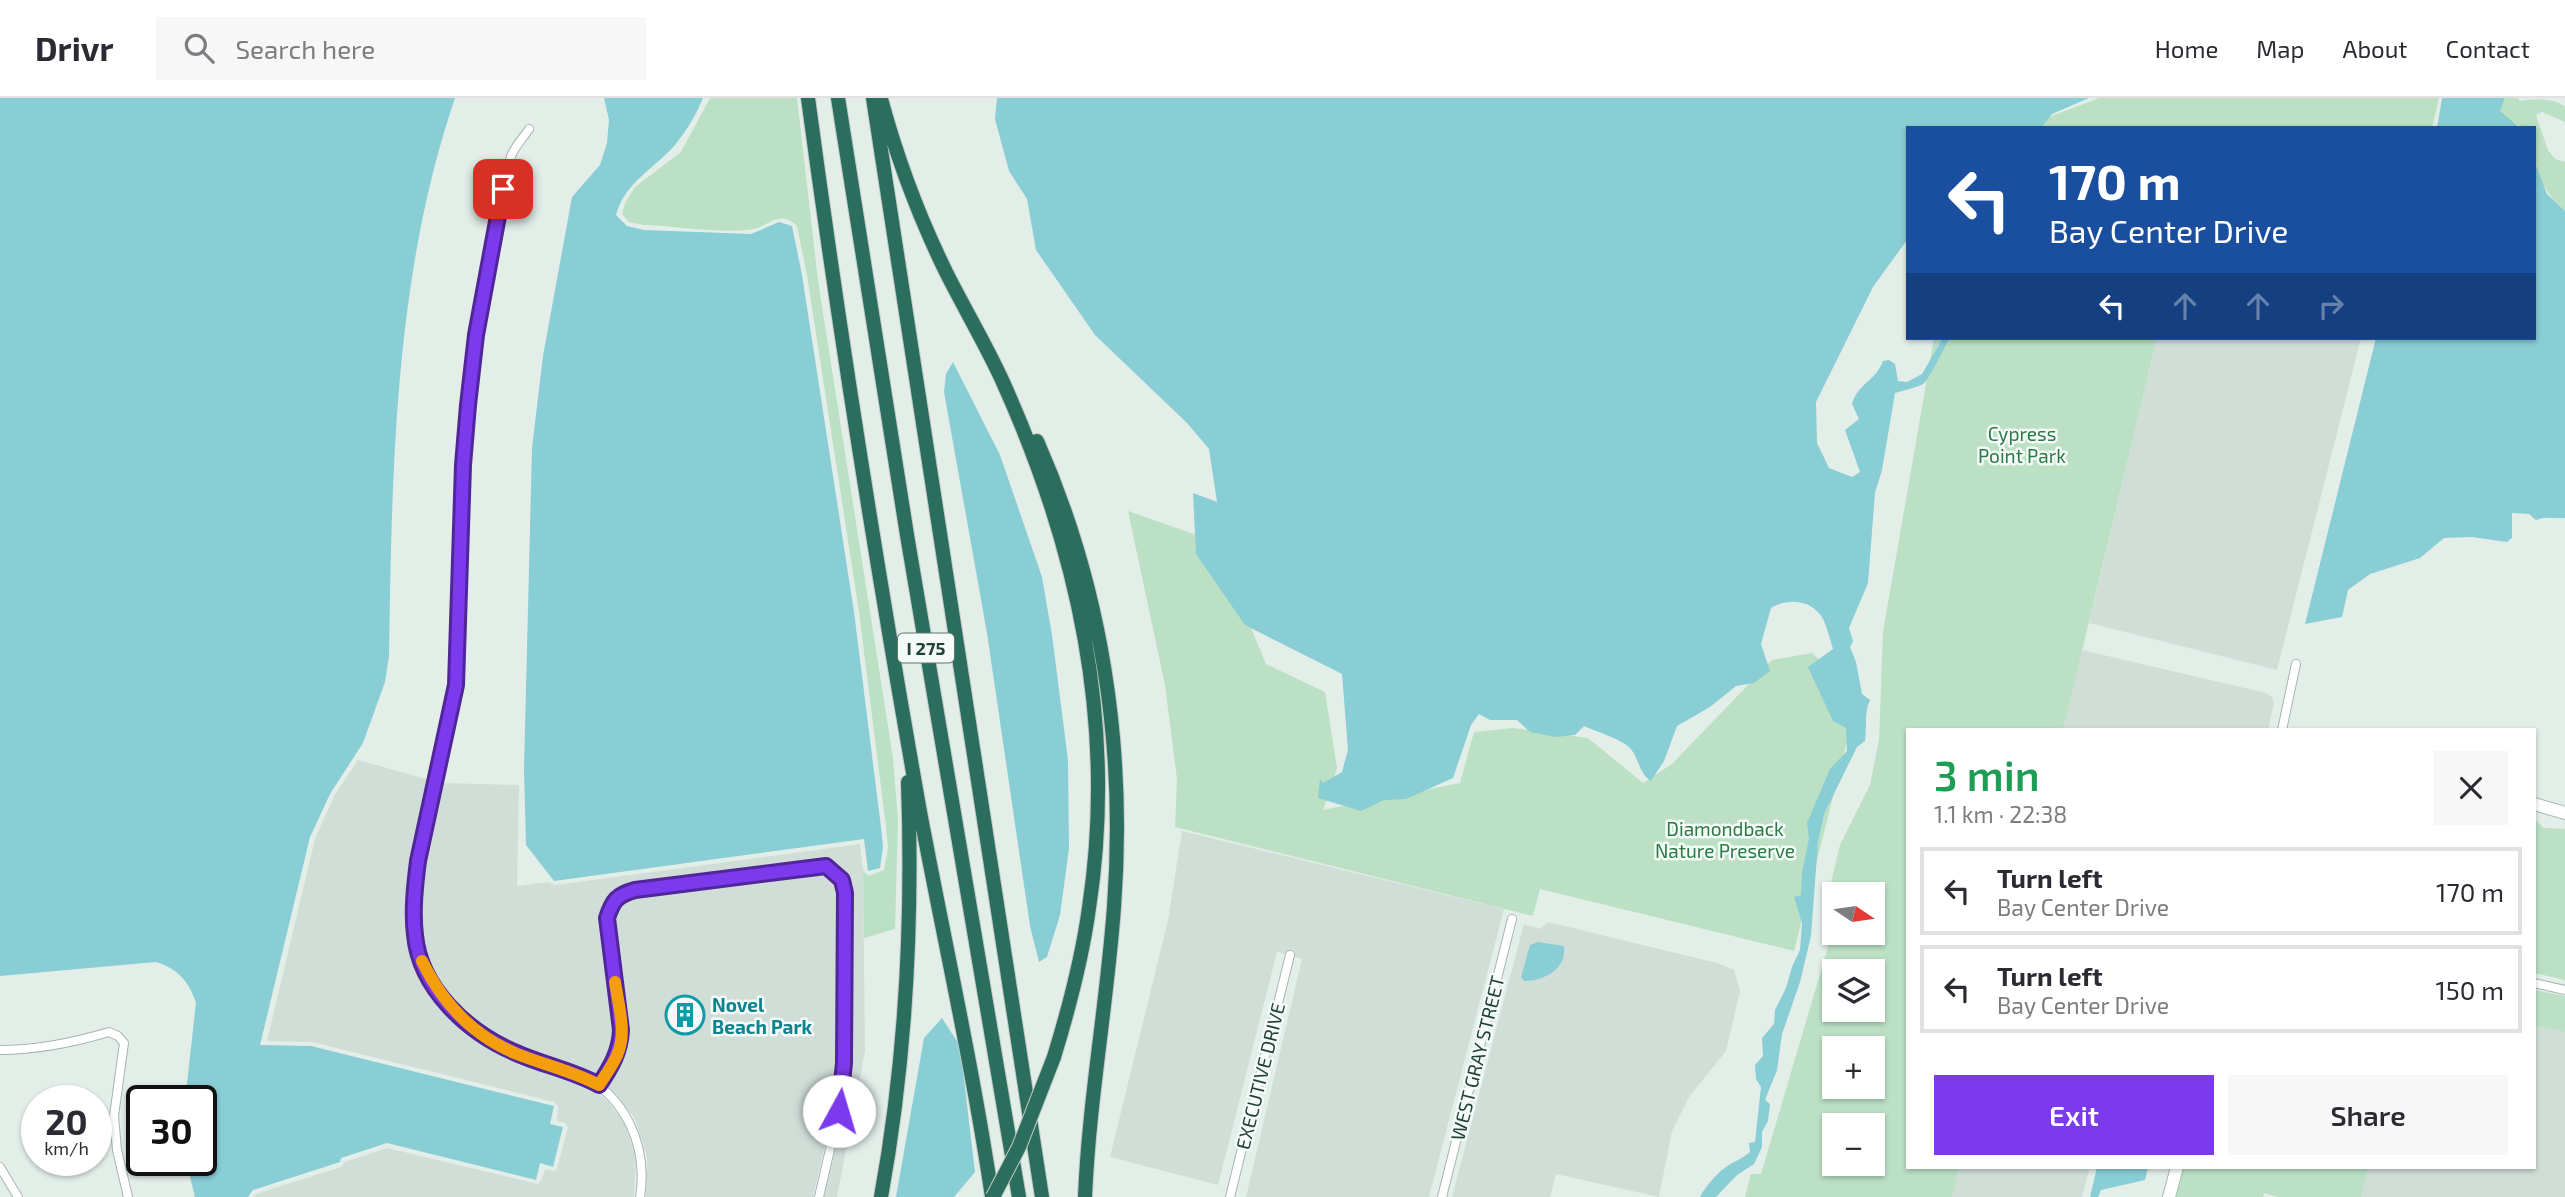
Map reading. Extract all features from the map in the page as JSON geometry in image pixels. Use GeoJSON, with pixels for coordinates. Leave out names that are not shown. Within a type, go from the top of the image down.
{"type":"FeatureCollection","features":[{"type":"Feature","properties":{"kind":"highway"},"geometry":{"type":"LineString","coordinates":[[808,98],[839,321],[906,732],[944,943],[978,1101],[993,1197]]}},
{"type":"Feature","properties":{"kind":"highway","name":"I 275"},"geometry":{"type":"LineString","coordinates":[[838,98],[913,574],[1019,1197]]}},
{"type":"Feature","properties":{"kind":"highway","name":"I 275"},"geometry":{"type":"LineString","coordinates":[[873,98],[1042,1197]]}},
{"type":"Feature","properties":{"kind":"highway"},"geometry":{"type":"LineString","coordinates":[[881,98],[902,167],[935,248],[1002,379],[1034,432],[1069,519],[1094,609],[1110,708],[1117,807],[1114,903],[1088,1153],[1086,1197]]}},
{"type":"Feature","properties":{"kind":"highway"},"geometry":{"type":"LineString","coordinates":[[993,1197],[1019,1147],[1054,1057],[1070,1002],[1090,907],[1097,830],[1096,717],[1086,639],[1062,536],[1002,379]]}},
{"type":"Feature","properties":{"kind":"highway"},"geometry":{"type":"LineString","coordinates":[[880,1197],[898,1081],[908,963],[909,832],[906,732]]}},
{"type":"Feature","properties":{"kind":"street"},"geometry":{"type":"LineString","coordinates":[[529,129],[513,152],[498,207],[476,335],[463,465],[456,685],[418,861],[415,938],[432,982],[446,1002],[474,1030],[518,1054],[577,1073],[599,1085],[616,1102],[629,1120],[642,1157],[640,1197]]}},
{"type":"Feature","properties":{"kind":"street"},"geometry":{"type":"LineString","coordinates":[[2281,728],[2296,664]]}},
{"type":"Feature","properties":{"kind":"street"},"geometry":{"type":"LineString","coordinates":[[2536,805],[2565,813]]}},
{"type":"Feature","properties":{"kind":"street"},"geometry":{"type":"LineString","coordinates":[[599,1085],[621,1044],[607,918],[612,902],[621,894],[635,890],[826,866],[842,880],[845,893],[844,1063],[841,1102],[819,1197]]}},
{"type":"Feature","properties":{"kind":"street","name":"WEST GRAY STREET"},"geometry":{"type":"LineString","coordinates":[[1442,1197],[1511,919]]}},
{"type":"Feature","properties":{"kind":"street","name":"EXECUTIVE DRIVE"},"geometry":{"type":"LineString","coordinates":[[1230,1197],[1290,955]]}},
{"type":"Feature","properties":{"kind":"street"},"geometry":{"type":"LineString","coordinates":[[2536,984],[2565,990]]}},
{"type":"Feature","properties":{"kind":"street"},"geometry":{"type":"LineString","coordinates":[[0,1050],[59,1046],[109,1032],[118,1036],[124,1043],[114,1116],[117,1150],[128,1197]]}},
{"type":"Feature","properties":{"kind":"street"},"geometry":{"type":"LineString","coordinates":[[0,1167],[18,1197]]}},
{"type":"Feature","properties":{"kind":"street"},"geometry":{"type":"LineString","coordinates":[[2169,1197],[2176,1169]]}},
{"type":"Feature","properties":{"kind":"shaded area"},"geometry":{"type":"Polygon","coordinates":[[[2157,340],[2360,340],[2277,670],[2089,623],[2157,340]]]}},
{"type":"Feature","properties":{"kind":"shaded area"},"geometry":{"type":"Polygon","coordinates":[[[2082,650],[2266,693],[2272,697],[2274,703],[2268,728],[2063,728],[2082,650]]]}},
{"type":"Feature","properties":{"kind":"shaded area"},"geometry":{"type":"Polygon","coordinates":[[[358,760],[430,780],[413,860],[408,915],[409,939],[427,984],[442,1005],[471,1035],[515,1058],[575,1078],[595,1089],[611,1105],[624,1122],[636,1158],[634,1197],[254,1197],[256,1194],[341,1167],[345,1162],[387,1148],[538,1184],[545,1169],[557,1169],[568,1127],[557,1121],[558,1106],[554,1102],[312,1042],[267,1041],[315,839],[334,796],[358,760]]]}},
{"type":"Feature","properties":{"kind":"shaded area"},"geometry":{"type":"Polygon","coordinates":[[[441,783],[519,785],[517,886],[548,882],[555,885],[860,844],[863,870],[865,1051],[837,1197],[824,1197],[847,1103],[850,1064],[850,893],[846,877],[838,867],[819,861],[634,885],[616,890],[607,900],[601,918],[616,1030],[615,1043],[597,1078],[520,1049],[477,1026],[437,980],[421,938],[419,915],[424,862],[441,783]]]}},
{"type":"Feature","properties":{"kind":"shaded area"},"geometry":{"type":"Polygon","coordinates":[[[1182,831],[1504,909],[1429,1197],[1246,1197],[1302,959],[1277,952],[1218,1185],[1110,1157],[1168,920],[1182,831]]]}},
{"type":"Feature","properties":{"kind":"shaded area"},"geometry":{"type":"Polygon","coordinates":[[[824,871],[836,882],[839,893],[838,1063],[835,1101],[813,1197],[646,1197],[647,1157],[634,1117],[606,1085],[623,1055],[627,1030],[613,919],[617,905],[624,898],[637,895],[824,871]]]}},
{"type":"Feature","properties":{"kind":"shaded area"},"geometry":{"type":"Polygon","coordinates":[[[1548,922],[1717,963],[1734,970],[1740,991],[1726,1051],[1689,1097],[1672,1131],[1659,1197],[1556,1174],[1550,1197],[1452,1197],[1524,924],[1540,929],[1548,922]]]}},
{"type":"Feature","properties":{"kind":"shaded area"},"geometry":{"type":"Polygon","coordinates":[[[2536,1025],[2565,1032],[2565,1197],[2361,1197],[2368,1169],[2536,1169],[2536,1025]]]}},
{"type":"Feature","properties":{"kind":"shaded area"},"geometry":{"type":"Polygon","coordinates":[[[1959,1169],[2089,1169],[2082,1197],[1952,1197],[1959,1169]]]}},
{"type":"Feature","properties":{"kind":"green space"},"geometry":{"type":"Polygon","coordinates":[[[710,98],[797,98],[818,281],[893,758],[898,819],[895,929],[864,938],[863,870],[868,876],[884,870],[888,848],[859,612],[807,275],[797,226],[790,221],[779,219],[755,229],[709,230],[644,225],[629,222],[622,214],[635,187],[681,152],[710,98]]]}},
{"type":"Feature","properties":{"kind":"green space"},"geometry":{"type":"Polygon","coordinates":[[[2099,98],[2439,98],[2432,126],[2025,126],[2099,98]]]}},
{"type":"Feature","properties":{"kind":"green space"},"geometry":{"type":"Polygon","coordinates":[[[2505,98],[2518,98],[2520,101],[2548,100],[2565,106],[2565,122],[2542,112],[2536,115],[2548,150],[2555,159],[2565,162],[2565,211],[2542,183],[2536,164],[2536,126],[2515,124],[2499,111],[2505,98]]]}},
{"type":"Feature","properties":{"kind":"green space","name":"Cypress Point Park"},"geometry":{"type":"Polygon","coordinates":[[[1934,340],[2157,340],[2063,728],[1906,728],[1906,1169],[1959,1169],[1952,1197],[1745,1197],[1751,1174],[1761,1174],[1822,967],[1822,1022],[1885,1022],[1885,959],[1824,959],[1828,945],[1885,945],[1885,882],[1831,882],[1840,845],[1870,785],[1879,740],[1883,632],[1934,340]]]}},
{"type":"Feature","properties":{"kind":"green space","name":"Diamondback Nature Preserve"},"geometry":{"type":"Polygon","coordinates":[[[1128,511],[1205,538],[1224,563],[1266,664],[1325,692],[1337,768],[1323,810],[1460,783],[1474,732],[1513,728],[1588,738],[1643,783],[1672,764],[1772,660],[1812,653],[1839,679],[1850,730],[1794,951],[1540,889],[1533,916],[1175,827],[1177,779],[1165,685],[1128,511]]]}},
{"type":"Feature","properties":{"kind":"green space"},"geometry":{"type":"Polygon","coordinates":[[[2536,821],[2544,828],[2565,829],[2565,980],[2536,973],[2536,821]]]}},
{"type":"Feature","properties":{"kind":"green space"},"geometry":{"type":"Polygon","coordinates":[[[2536,990],[2565,996],[2565,1032],[2536,1025],[2536,990]]]}},
{"type":"Feature","properties":{"kind":"green space"},"geometry":{"type":"Polygon","coordinates":[[[2183,1169],[2368,1169],[2361,1197],[2278,1197],[2264,1193],[2263,1197],[2176,1197],[2183,1169]]]}},
{"type":"Feature","properties":{"kind":"water"},"geometry":{"type":"Polygon","coordinates":[[[0,98],[455,98],[419,234],[408,304],[395,444],[389,656],[385,682],[363,743],[330,794],[310,837],[260,1045],[311,1046],[554,1106],[550,1124],[563,1127],[553,1167],[540,1163],[536,1180],[387,1143],[341,1158],[340,1162],[253,1190],[248,1197],[195,1197],[190,1176],[217,1176],[217,1085],[187,1085],[196,1003],[182,977],[171,968],[156,962],[0,976],[0,98]]]}},
{"type":"Feature","properties":{"kind":"water"},"geometry":{"type":"Polygon","coordinates":[[[604,98],[703,98],[675,145],[633,185],[620,204],[616,215],[627,226],[644,230],[751,234],[779,222],[792,226],[802,275],[854,612],[881,827],[883,847],[880,868],[868,871],[864,839],[554,881],[526,845],[524,769],[532,448],[543,356],[572,197],[600,165],[607,143],[609,120],[604,98]]]}},
{"type":"Feature","properties":{"kind":"water"},"geometry":{"type":"Polygon","coordinates":[[[997,98],[2089,98],[2052,114],[2043,126],[1906,126],[1906,241],[1873,287],[1816,402],[1817,443],[1829,468],[1852,477],[1860,472],[1845,430],[1859,419],[1852,404],[1855,397],[1876,374],[1883,361],[1889,360],[1895,364],[1898,381],[1907,382],[1922,374],[1942,340],[1949,340],[1923,384],[1895,393],[1882,470],[1875,493],[1868,583],[1849,628],[1853,641],[1850,647],[1856,662],[1862,694],[1870,700],[1866,715],[1865,741],[1857,747],[1824,814],[1818,842],[1811,936],[1800,982],[1782,1034],[1777,1070],[1765,1100],[1770,1104],[1768,1121],[1762,1132],[1762,1147],[1754,1164],[1737,1175],[1716,1197],[1700,1197],[1726,1167],[1750,1152],[1749,1143],[1755,1142],[1761,1087],[1756,1079],[1755,1065],[1763,1056],[1762,1038],[1774,1024],[1775,1010],[1800,950],[1802,923],[1794,897],[1801,895],[1802,872],[1809,839],[1807,823],[1830,769],[1847,751],[1846,728],[1833,721],[1808,667],[1833,649],[1820,614],[1800,602],[1785,602],[1771,608],[1761,644],[1770,671],[1754,683],[1736,686],[1710,707],[1677,726],[1664,761],[1651,781],[1644,774],[1630,748],[1584,726],[1575,735],[1556,737],[1530,732],[1517,720],[1490,720],[1479,714],[1471,725],[1453,778],[1406,799],[1384,800],[1361,811],[1318,798],[1320,779],[1323,783],[1342,772],[1348,750],[1342,674],[1245,625],[1196,554],[1193,493],[1217,502],[1209,449],[1187,423],[1095,335],[1036,250],[1027,199],[1009,171],[995,119],[997,98]]]}},
{"type":"Feature","properties":{"kind":"water"},"geometry":{"type":"Polygon","coordinates":[[[2442,98],[2505,98],[2500,111],[2518,126],[2437,126],[2442,98]]]}},
{"type":"Feature","properties":{"kind":"water"},"geometry":{"type":"Polygon","coordinates":[[[2536,165],[2547,194],[2565,211],[2565,518],[2536,520],[2529,514],[2512,513],[2512,538],[2507,542],[2472,537],[2444,538],[2420,558],[2370,574],[2348,590],[2342,617],[2305,624],[2376,340],[2536,340],[2536,165]]]}},
{"type":"Feature","properties":{"kind":"water"},"geometry":{"type":"Polygon","coordinates":[[[953,362],[1000,455],[1042,577],[1052,635],[1068,760],[1069,848],[1060,915],[1047,957],[1039,962],[1030,926],[987,633],[944,392],[946,374],[953,362]]]}},
{"type":"Feature","properties":{"kind":"water"},"geometry":{"type":"Polygon","coordinates":[[[1538,942],[1564,946],[1562,961],[1546,976],[1524,981],[1521,977],[1530,945],[1538,942]]]}},
{"type":"Feature","properties":{"kind":"water"},"geometry":{"type":"Polygon","coordinates":[[[942,1018],[960,1046],[975,1172],[954,1197],[896,1197],[924,1038],[942,1018]]]}},
{"type":"Feature","properties":{"kind":"water"},"geometry":{"type":"Polygon","coordinates":[[[2097,1169],[2148,1169],[2145,1180],[2101,1190],[2098,1197],[2090,1197],[2097,1169]]]}},
{"type":"Feature","properties":{"kind":"slow traffic"},"geometry":{"type":"LineString","coordinates":[[422,961],[446,1002],[474,1030],[518,1054],[577,1073],[599,1085],[621,1044],[615,982]]}},
{"type":"Feature","properties":{"kind":"place","name":"Novel Beach Park"},"geometry":{"type":"Point","coordinates":[685,1015]}},
{"type":"Feature","properties":{"kind":"route"},"geometry":{"type":"LineString","coordinates":[[503,189],[476,335],[468,405],[463,465],[456,685],[418,861],[415,887],[415,938],[422,961],[446,1002],[474,1030],[518,1054],[577,1073],[599,1085],[621,1044],[607,918],[612,902],[621,894],[635,890],[826,866],[842,880],[845,893],[844,1063],[839,1111]]}}]}
